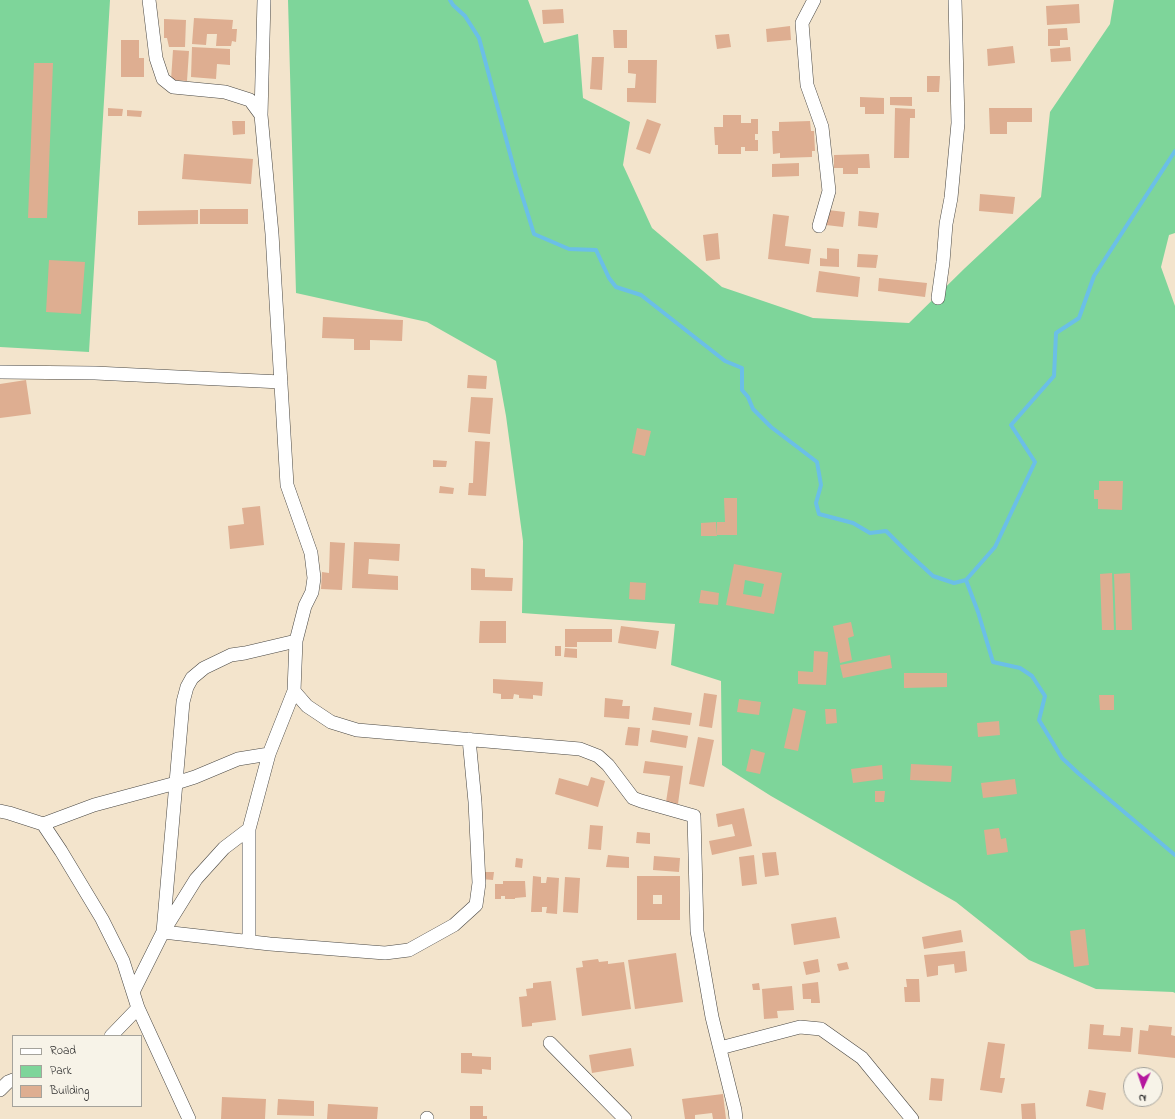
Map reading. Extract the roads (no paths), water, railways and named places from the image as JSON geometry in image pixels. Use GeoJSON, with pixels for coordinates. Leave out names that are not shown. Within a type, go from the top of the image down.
{"type":"FeatureCollection","features":[{"type":"Feature","properties":{"kind":"street"},"geometry":{"type":"LineString","coordinates":[[149,0],[156,58],[163,79],[173,87],[225,92],[250,100],[261,115]]}},
{"type":"Feature","properties":{"kind":"street"},"geometry":{"type":"LineString","coordinates":[[248,942],[249,829],[268,754],[294,691],[296,641],[306,606],[312,592],[314,578],[311,553],[287,485],[272,234],[261,115],[264,0]]}},
{"type":"Feature","properties":{"kind":"street"},"geometry":{"type":"LineString","coordinates":[[814,0],[802,22],[807,85],[822,127],[829,191],[819,226]]}},
{"type":"Feature","properties":{"kind":"street"},"geometry":{"type":"LineString","coordinates":[[938,298],[946,224],[951,198],[958,123],[955,0]]}},
{"type":"Feature","properties":{"kind":"street"},"geometry":{"type":"LineString","coordinates":[[0,372],[95,373],[281,382]]}},
{"type":"Feature","properties":{"kind":"street"},"geometry":{"type":"LineString","coordinates":[[163,932],[183,702],[187,687],[192,678],[204,668],[231,655],[296,641]]}},
{"type":"Feature","properties":{"kind":"street"},"geometry":{"type":"LineString","coordinates":[[294,691],[308,706],[331,722],[357,730],[580,748],[598,756],[608,765],[633,798],[694,816],[697,931],[712,1016],[736,1119]]}},
{"type":"Feature","properties":{"kind":"street"},"geometry":{"type":"LineString","coordinates":[[163,932],[248,942],[385,953],[409,950],[454,925],[476,905],[480,883],[469,739]]}},
{"type":"Feature","properties":{"kind":"street"},"geometry":{"type":"LineString","coordinates":[[43,824],[94,805],[176,783],[238,759],[268,754]]}},
{"type":"Feature","properties":{"kind":"street"},"geometry":{"type":"LineString","coordinates":[[0,812],[9,813],[43,824],[62,851],[102,918],[123,961],[138,1008],[189,1119]]}},
{"type":"Feature","properties":{"kind":"street"},"geometry":{"type":"LineString","coordinates":[[133,992],[163,932],[196,879],[224,848],[249,829]]}},
{"type":"Feature","properties":{"kind":"street"},"geometry":{"type":"LineString","coordinates":[[112,1035],[138,1008]]}},
{"type":"Feature","properties":{"kind":"street"},"geometry":{"type":"LineString","coordinates":[[720,1048],[800,1027],[821,1029],[862,1058],[912,1119]]}},
{"type":"Feature","properties":{"kind":"street"},"geometry":{"type":"LineString","coordinates":[[550,1043],[625,1119]]}},
{"type":"Feature","properties":{"kind":"street"},"geometry":{"type":"LineString","coordinates":[[0,1090],[8,1082],[12,1080]]}},
{"type":"Feature","properties":{"kind":"waterway"},"geometry":{"type":"LineString","coordinates":[[450,0],[453,5],[465,16],[479,38],[516,176],[534,234],[569,249],[596,250],[609,278],[616,287],[641,295],[725,361],[742,368],[742,390],[748,397],[753,409],[771,427],[817,462],[821,485],[816,503],[819,514],[853,523],[870,533],[886,531],[933,576],[954,583],[966,580]]}},
{"type":"Feature","properties":{"kind":"waterway"},"geometry":{"type":"LineString","coordinates":[[1175,151],[1094,276],[1079,318],[1056,333],[1054,376],[1011,425],[1035,462],[995,547],[966,580],[978,612],[993,662],[1020,668],[1032,676],[1045,696],[1039,720],[1062,758],[1175,855]]}}]}
